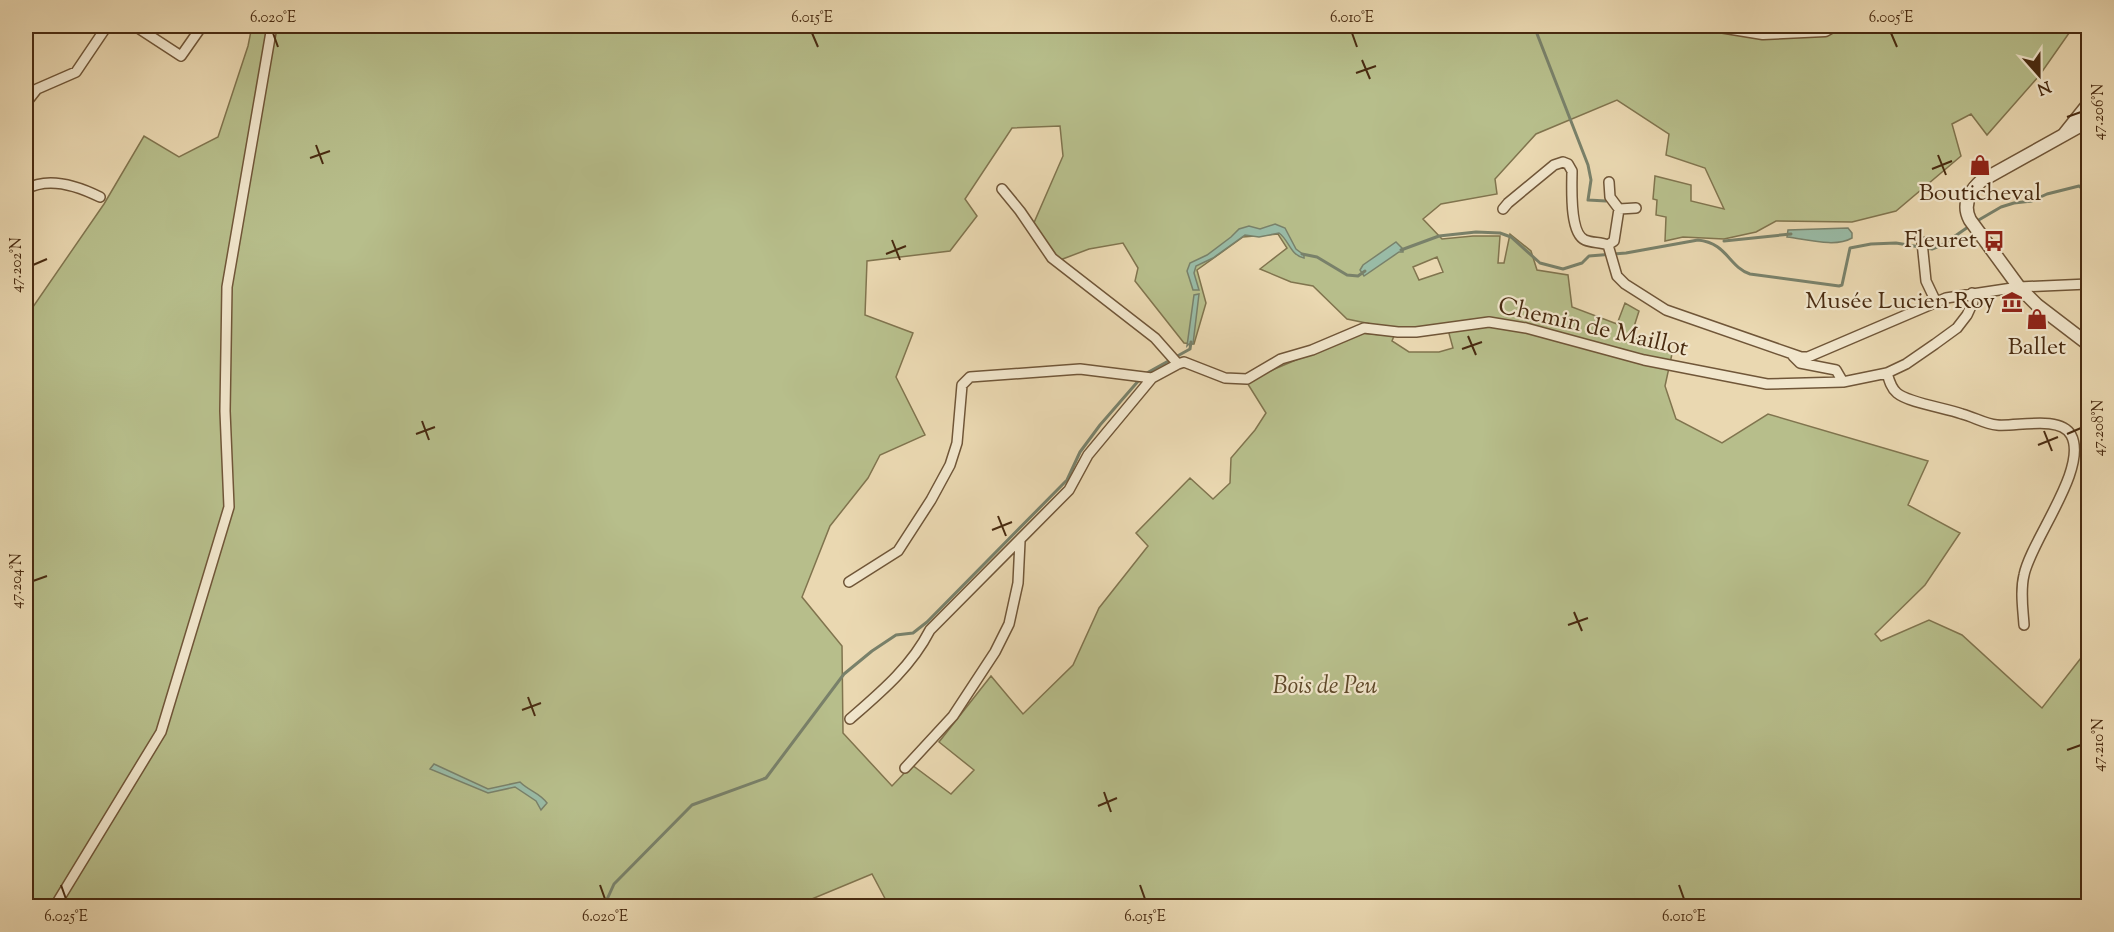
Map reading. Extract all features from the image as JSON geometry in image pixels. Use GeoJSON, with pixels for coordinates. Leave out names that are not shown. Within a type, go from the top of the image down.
{"type":"FeatureCollection","features":[{"type":"Feature","properties":{"kind":"street"},"geometry":{"type":"LineString","coordinates":[[26,103],[37,88],[76,72],[107,26]]}},
{"type":"Feature","properties":{"kind":"street"},"geometry":{"type":"LineString","coordinates":[[135,26],[181,56],[202,26]]}},
{"type":"Feature","properties":{"kind":"street"},"geometry":{"type":"LineString","coordinates":[[55,906],[160,732],[229,507],[225,411],[227,287],[272,26]]}},
{"type":"Feature","properties":{"kind":"street"},"geometry":{"type":"LineString","coordinates":[[1720,26],[1764,33],[1825,30],[1832,26]]}},
{"type":"Feature","properties":{"kind":"street"},"geometry":{"type":"LineString","coordinates":[[2056,140],[2088,102]]}},
{"type":"Feature","properties":{"kind":"street"},"geometry":{"type":"LineString","coordinates":[[2088,116],[2078,127],[1981,181],[1974,187],[1966,203],[1970,220],[2019,287],[2037,305],[2088,344]]}},
{"type":"Feature","properties":{"kind":"street"},"geometry":{"type":"LineString","coordinates":[[1503,209],[1508,202],[1554,165],[1563,162],[1568,164],[1572,171],[1575,224],[1581,237],[1585,240],[1600,242],[1609,251],[1614,271],[1625,284],[1666,310],[1791,354],[1808,357],[1946,298],[1972,292],[2019,287],[2088,284]]}},
{"type":"Feature","properties":{"kind":"street"},"geometry":{"type":"LineString","coordinates":[[1609,251],[1614,241],[1619,208],[1610,197],[1610,182]]}},
{"type":"Feature","properties":{"kind":"street"},"geometry":{"type":"LineString","coordinates":[[26,189],[63,183],[100,197]]}},
{"type":"Feature","properties":{"kind":"street"},"geometry":{"type":"LineString","coordinates":[[849,582],[898,551],[931,500],[950,465],[957,443],[962,385],[970,377],[1080,369],[1147,376],[1169,367],[1175,359],[1155,338],[1052,258],[1002,189]]}},
{"type":"Feature","properties":{"kind":"street"},"geometry":{"type":"LineString","coordinates":[[1619,208],[1636,208]]}},
{"type":"Feature","properties":{"kind":"street"},"geometry":{"type":"LineString","coordinates":[[1922,247],[1926,281],[1936,302]]}},
{"type":"Feature","properties":{"kind":"street","name":"Chemin de Maillot"},"geometry":{"type":"LineString","coordinates":[[1175,359],[1225,378],[1247,379],[1281,359],[1312,350],[1364,328],[1416,333],[1489,322],[1526,328],[1644,360],[1767,384],[1843,382],[1887,373],[1906,364],[1957,328],[1973,302],[1972,292]]}},
{"type":"Feature","properties":{"kind":"street"},"geometry":{"type":"LineString","coordinates":[[1791,354],[1800,363],[1836,370],[1843,382]]}},
{"type":"Feature","properties":{"kind":"street"},"geometry":{"type":"LineString","coordinates":[[1887,373],[1895,392],[1904,398],[1945,408],[1997,425],[2048,423],[2061,426],[2073,437],[2074,452],[2066,488],[2037,542],[2024,575],[2022,604],[2024,625]]}},
{"type":"Feature","properties":{"kind":"street"},"geometry":{"type":"LineString","coordinates":[[850,719],[892,683],[920,650],[930,630],[1069,490],[1088,455],[1147,376]]}},
{"type":"Feature","properties":{"kind":"street"},"geometry":{"type":"LineString","coordinates":[[905,768],[953,716],[995,652],[1009,624],[1018,583],[1020,541]]}},
{"type":"Feature","properties":{"kind":"green space","name":"Bois de Peu"},"geometry":{"type":"Polygon","coordinates":[[[252,26],[1710,26],[1721,31],[1826,35],[1840,26],[2074,26],[2039,76],[1987,135],[1971,114],[1952,124],[1961,156],[1896,211],[1852,222],[1776,221],[1756,232],[1724,239],[1683,237],[1665,241],[1666,217],[1656,215],[1657,200],[1653,199],[1655,176],[1691,185],[1691,201],[1724,209],[1705,168],[1666,155],[1669,134],[1617,100],[1536,134],[1495,179],[1497,194],[1441,204],[1423,219],[1442,239],[1500,236],[1498,263],[1504,263],[1510,234],[1531,251],[1537,270],[1568,275],[1572,307],[1617,324],[1625,303],[1639,311],[1631,336],[1672,354],[1665,386],[1676,419],[1722,443],[1768,414],[1928,461],[1908,505],[1960,533],[1925,585],[1875,634],[1881,641],[1929,620],[1962,635],[2042,708],[2088,649],[2088,906],[889,906],[872,874],[795,906],[26,906],[26,317],[104,204],[144,136],[179,157],[218,137],[248,46],[252,26]],[[1060,126],[1012,128],[965,199],[977,216],[950,251],[867,261],[865,315],[913,333],[896,377],[925,435],[880,455],[868,478],[830,526],[802,597],[842,646],[843,733],[892,786],[912,765],[951,794],[974,770],[939,742],[991,676],[1023,714],[1073,665],[1099,608],[1148,546],[1136,533],[1190,478],[1213,499],[1230,483],[1231,458],[1266,413],[1246,381],[1360,333],[1394,336],[1392,341],[1409,352],[1439,352],[1453,348],[1447,326],[1395,329],[1347,319],[1313,286],[1291,282],[1260,269],[1287,248],[1278,234],[1243,237],[1197,270],[1206,303],[1194,344],[1184,343],[1135,281],[1138,268],[1123,243],[1089,249],[1060,260],[1033,225],[1063,156],[1060,126]],[[1437,257],[1413,267],[1419,280],[1443,272],[1437,257]]]}},
{"type":"Feature","properties":{"kind":"shaded area"},"geometry":{"type":"Polygon","coordinates":[[[1275,224],[1285,228],[1296,249],[1304,255],[1304,258],[1293,251],[1279,233],[1259,237],[1245,235],[1213,258],[1196,266],[1194,273],[1199,290],[1193,290],[1187,271],[1190,263],[1207,255],[1239,229],[1249,226],[1260,229],[1275,224]]]}},
{"type":"Feature","properties":{"kind":"shaded area"},"geometry":{"type":"Polygon","coordinates":[[[1848,228],[1852,233],[1852,238],[1845,241],[1820,242],[1787,237],[1788,230],[1848,228]]]}},
{"type":"Feature","properties":{"kind":"shaded area"},"geometry":{"type":"Polygon","coordinates":[[[1396,242],[1403,252],[1399,252],[1364,276],[1360,270],[1363,265],[1396,242]]]}},
{"type":"Feature","properties":{"kind":"shaded area"},"geometry":{"type":"Polygon","coordinates":[[[1199,294],[1193,344],[1187,346],[1194,295],[1199,294]]]}},
{"type":"Feature","properties":{"kind":"shaded area"},"geometry":{"type":"Polygon","coordinates":[[[434,764],[488,789],[520,782],[547,803],[541,810],[536,801],[515,787],[488,793],[430,769],[434,764]]]}},
{"type":"Feature","properties":{"kind":"waterway"},"geometry":{"type":"LineString","coordinates":[[1534,26],[1588,165],[1591,180],[1588,200],[1606,201]]}},
{"type":"Feature","properties":{"kind":"waterway"},"geometry":{"type":"LineString","coordinates":[[1977,221],[2001,207],[2032,201],[2047,194],[2079,186],[2088,193]]}},
{"type":"Feature","properties":{"kind":"waterway"},"geometry":{"type":"LineString","coordinates":[[1401,250],[1439,236],[1476,232],[1500,233],[1511,237],[1540,263],[1563,269],[1582,263],[1589,256],[1626,253],[1698,240],[1708,242],[1722,250],[1737,266],[1750,274],[1839,286],[1842,285],[1850,248],[1896,243],[1932,249],[1942,245],[1971,225]]}},
{"type":"Feature","properties":{"kind":"waterway"},"geometry":{"type":"LineString","coordinates":[[1724,241],[1791,234]]}},
{"type":"Feature","properties":{"kind":"waterway"},"geometry":{"type":"LineString","coordinates":[[1302,254],[1317,257],[1347,275],[1358,276],[1365,271]]}},
{"type":"Feature","properties":{"kind":"waterway"},"geometry":{"type":"LineString","coordinates":[[1145,374],[1190,349],[1191,342]]}},
{"type":"Feature","properties":{"kind":"waterway"},"geometry":{"type":"LineString","coordinates":[[604,906],[614,884],[692,805],[766,778],[844,674],[896,635],[913,633],[927,622],[1067,480],[1080,452],[1140,379]]}},
{"type":"Feature","properties":{"kind":"place","name":"Bouticheval"},"geometry":{"type":"Point","coordinates":[1980,165]}},
{"type":"Feature","properties":{"kind":"place","name":"Fleuret"},"geometry":{"type":"Point","coordinates":[1994,241]}},
{"type":"Feature","properties":{"kind":"place","name":"Musée Lucien Roy"},"geometry":{"type":"Point","coordinates":[2012,302]}},
{"type":"Feature","properties":{"kind":"place","name":"Ballet"},"geometry":{"type":"Point","coordinates":[2037,319]}}]}
